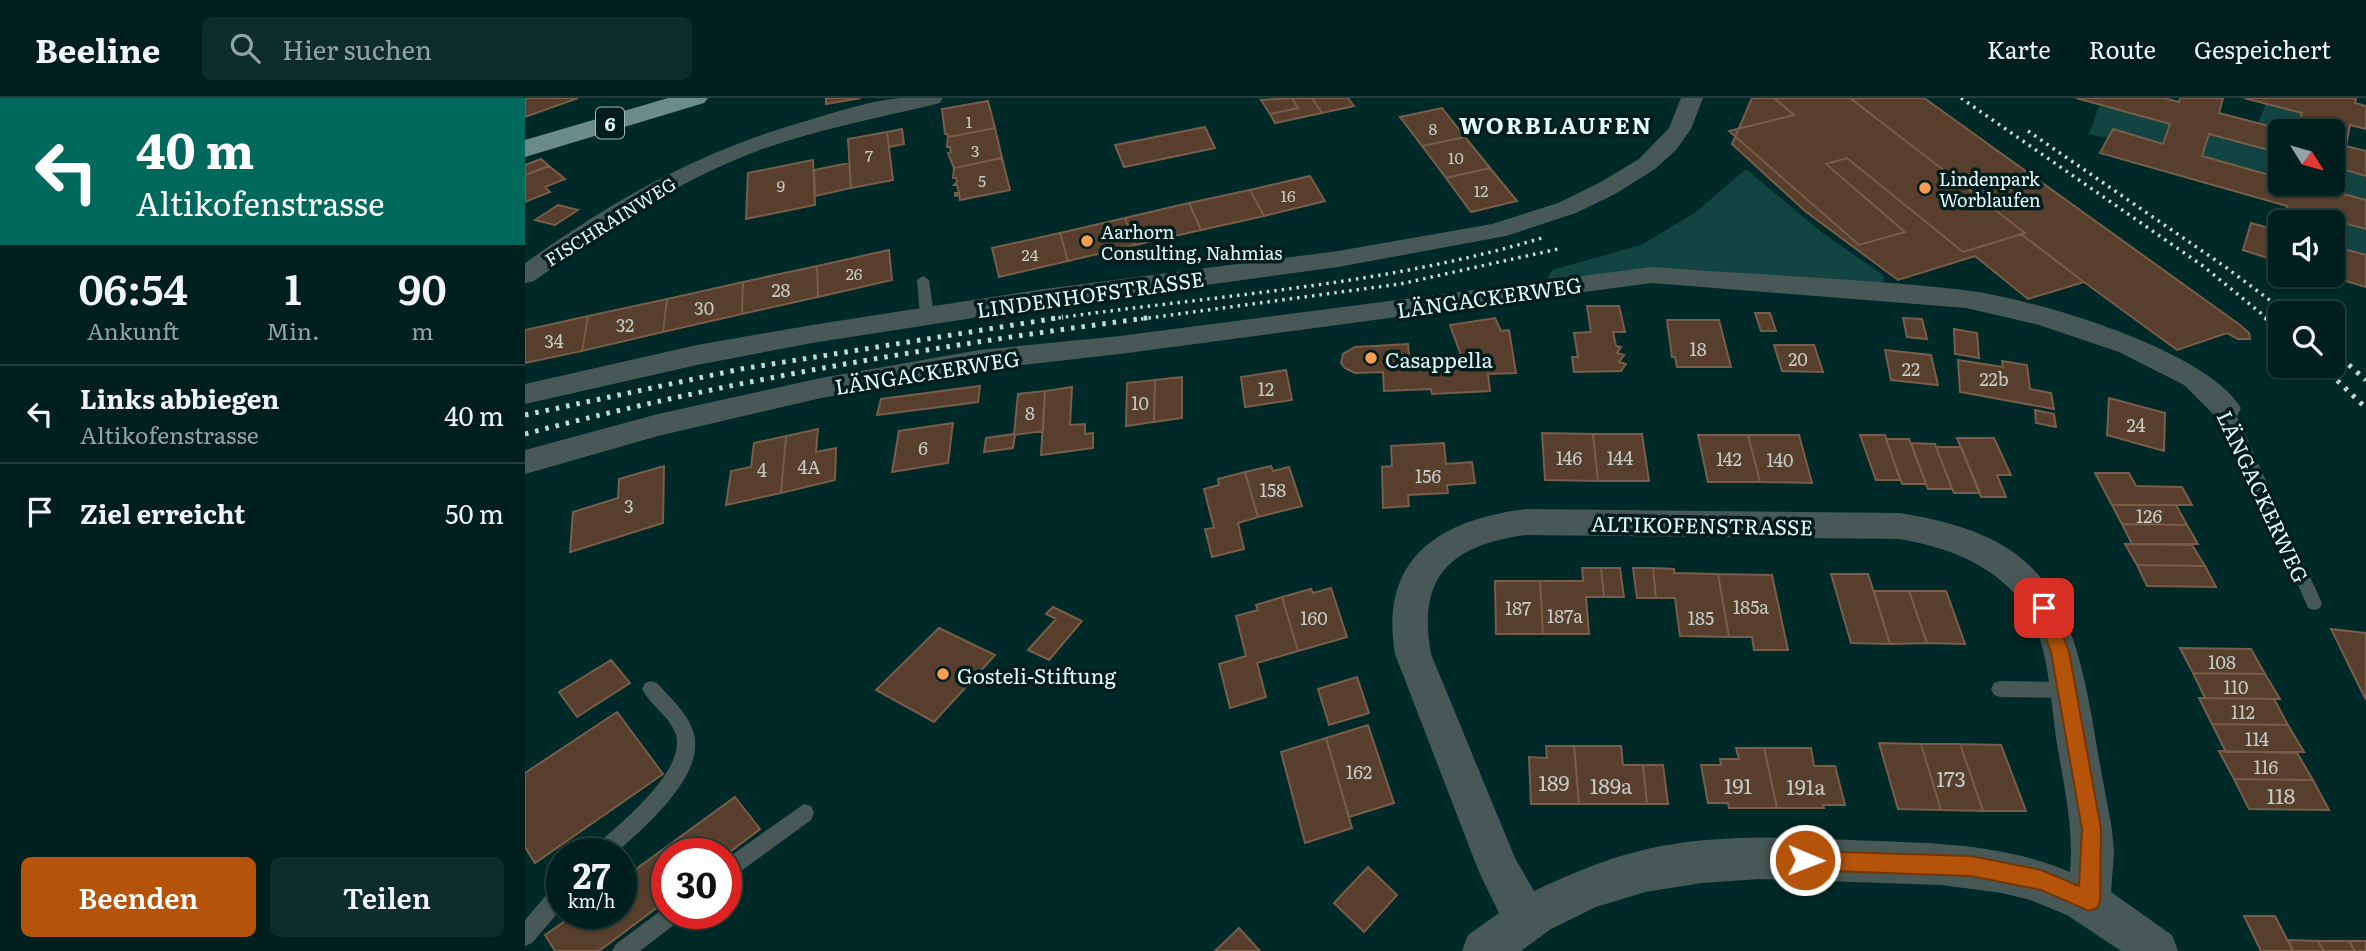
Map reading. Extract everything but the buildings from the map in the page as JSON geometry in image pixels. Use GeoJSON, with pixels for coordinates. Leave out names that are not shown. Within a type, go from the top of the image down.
{"type":"FeatureCollection","features":[{"type":"Feature","properties":{"kind":"main road","name":"6"},"geometry":{"type":"LineString","coordinates":[[525,149],[695,98]]}},
{"type":"Feature","properties":{"kind":"street","name":"FISCHRAINWEG"},"geometry":{"type":"LineString","coordinates":[[526,273],[631,203],[709,163],[816,124],[932,98]]}},
{"type":"Feature","properties":{"kind":"street","name":"LINDENHOFSTRASSE"},"geometry":{"type":"LineString","coordinates":[[525,394],[697,355],[927,316],[1338,259],[1519,225],[1590,198],[1647,164],[1668,145],[1680,129],[1692,98]]}},
{"type":"Feature","properties":{"kind":"street","name":"LÄNGACKERWEG"},"geometry":{"type":"LineString","coordinates":[[525,462],[657,425],[821,388],[979,360],[1120,345],[1652,275],[1966,299],[2046,318],[2129,345],[2194,378],[2226,408]]}},
{"type":"Feature","properties":{"kind":"street","name":"ALTIKOFENSTRASSE"},"geometry":{"type":"LineString","coordinates":[[1525,919],[1492,853],[1413,654],[1407,631],[1407,618],[1414,589],[1431,561],[1443,549],[1475,531],[1508,523],[1526,522],[1876,525],[1940,533],[1995,558],[2034,593],[2056,636],[2068,690],[2091,829],[2089,901]]}},
{"type":"Feature","properties":{"kind":"street"},"geometry":{"type":"LineString","coordinates":[[1484,951],[1525,919],[1577,891],[1607,879],[1651,867],[1707,861],[1971,866],[2041,880],[2089,901],[2156,951]]}},
{"type":"Feature","properties":{"kind":"lane"},"geometry":{"type":"LineString","coordinates":[[923,280],[927,316]]}},
{"type":"Feature","properties":{"kind":"lane","name":"LÄNGACKERWEG"},"geometry":{"type":"LineString","coordinates":[[2226,408],[2314,603]]}},
{"type":"Feature","properties":{"kind":"lane"},"geometry":{"type":"LineString","coordinates":[[617,838],[656,800],[679,772],[686,752],[684,732],[651,689]]}},
{"type":"Feature","properties":{"kind":"lane"},"geometry":{"type":"LineString","coordinates":[[2000,689],[2068,690]]}},
{"type":"Feature","properties":{"kind":"lane"},"geometry":{"type":"LineString","coordinates":[[742,860],[804,813]]}},
{"type":"Feature","properties":{"kind":"lane"},"geometry":{"type":"LineString","coordinates":[[525,936],[546,911]]}},
{"type":"Feature","properties":{"kind":"lane"},"geometry":{"type":"LineString","coordinates":[[623,951],[652,929]]}},
{"type":"Feature","properties":{"kind":"shaded area"},"geometry":{"type":"Polygon","coordinates":[[[2100,104],[2170,124],[2163,144],[2113,129],[2108,138],[2089,134],[2100,104]]]}},
{"type":"Feature","properties":{"kind":"shaded area"},"geometry":{"type":"Polygon","coordinates":[[[2266,104],[2302,113],[2300,119],[2268,119],[2268,125],[2258,123],[2266,104]]]}},
{"type":"Feature","properties":{"kind":"shaded area"},"geometry":{"type":"Polygon","coordinates":[[[2209,134],[2268,150],[2268,175],[2202,156],[2209,134]]]}},
{"type":"Feature","properties":{"kind":"shaded area"},"geometry":{"type":"Polygon","coordinates":[[[1746,169],[1820,231],[1883,275],[1885,293],[1652,275],[1543,288],[1552,270],[1641,245],[1696,212],[1746,169]]]}},
{"type":"Feature","properties":{"kind":"shaded area"},"geometry":{"type":"Polygon","coordinates":[[[2345,170],[2366,176],[2366,200],[2345,194],[2345,170]]]}},
{"type":"Feature","properties":{"kind":"shaded area"},"geometry":{"type":"Polygon","coordinates":[[[2345,223],[2366,229],[2366,255],[2345,249],[2345,223]]]}},
{"type":"Feature","properties":{"kind":"railway"},"geometry":{"type":"LineString","coordinates":[[1961,98],[2203,266],[2268,319]]}},
{"type":"Feature","properties":{"kind":"railway"},"geometry":{"type":"LineString","coordinates":[[2028,131],[2271,301]]}},
{"type":"Feature","properties":{"kind":"railway"},"geometry":{"type":"LineString","coordinates":[[1051,319],[1362,278],[1485,254],[1545,237]]}},
{"type":"Feature","properties":{"kind":"railway"},"geometry":{"type":"LineString","coordinates":[[1141,319],[1400,284],[1558,249]]}},
{"type":"Feature","properties":{"kind":"railway"},"geometry":{"type":"LineString","coordinates":[[525,415],[741,369],[1063,317]]}},
{"type":"Feature","properties":{"kind":"railway"},"geometry":{"type":"LineString","coordinates":[[525,434],[681,396],[838,365],[995,339],[1154,317]]}},
{"type":"Feature","properties":{"kind":"railway"},"geometry":{"type":"LineString","coordinates":[[2345,362],[2366,380]]}},
{"type":"Feature","properties":{"kind":"railway"},"geometry":{"type":"LineString","coordinates":[[2335,378],[2366,408]]}},
{"type":"Feature","properties":{"kind":"place","name":"Lindenpark Worblaufen"},"geometry":{"type":"Point","coordinates":[1925,188]}},
{"type":"Feature","properties":{"kind":"place","name":"Aarhorn Consulting, Nahmias"},"geometry":{"type":"Point","coordinates":[1087,241]}},
{"type":"Feature","properties":{"kind":"place","name":"Casappella"},"geometry":{"type":"Point","coordinates":[1371,358]}},
{"type":"Feature","properties":{"kind":"place","name":"Gosteli-Stiftung"},"geometry":{"type":"Point","coordinates":[943,674]}},
{"type":"Feature","properties":{"kind":"district","name":"WORBLAUFEN"},"geometry":{"type":"Point","coordinates":[1556,124]}},
{"type":"Feature","properties":{"kind":"route"},"geometry":{"type":"LineString","coordinates":[[1805,860],[1971,866],[2041,880],[2089,901],[2093,853],[2091,829],[2060,652],[2044,608]]}}]}
